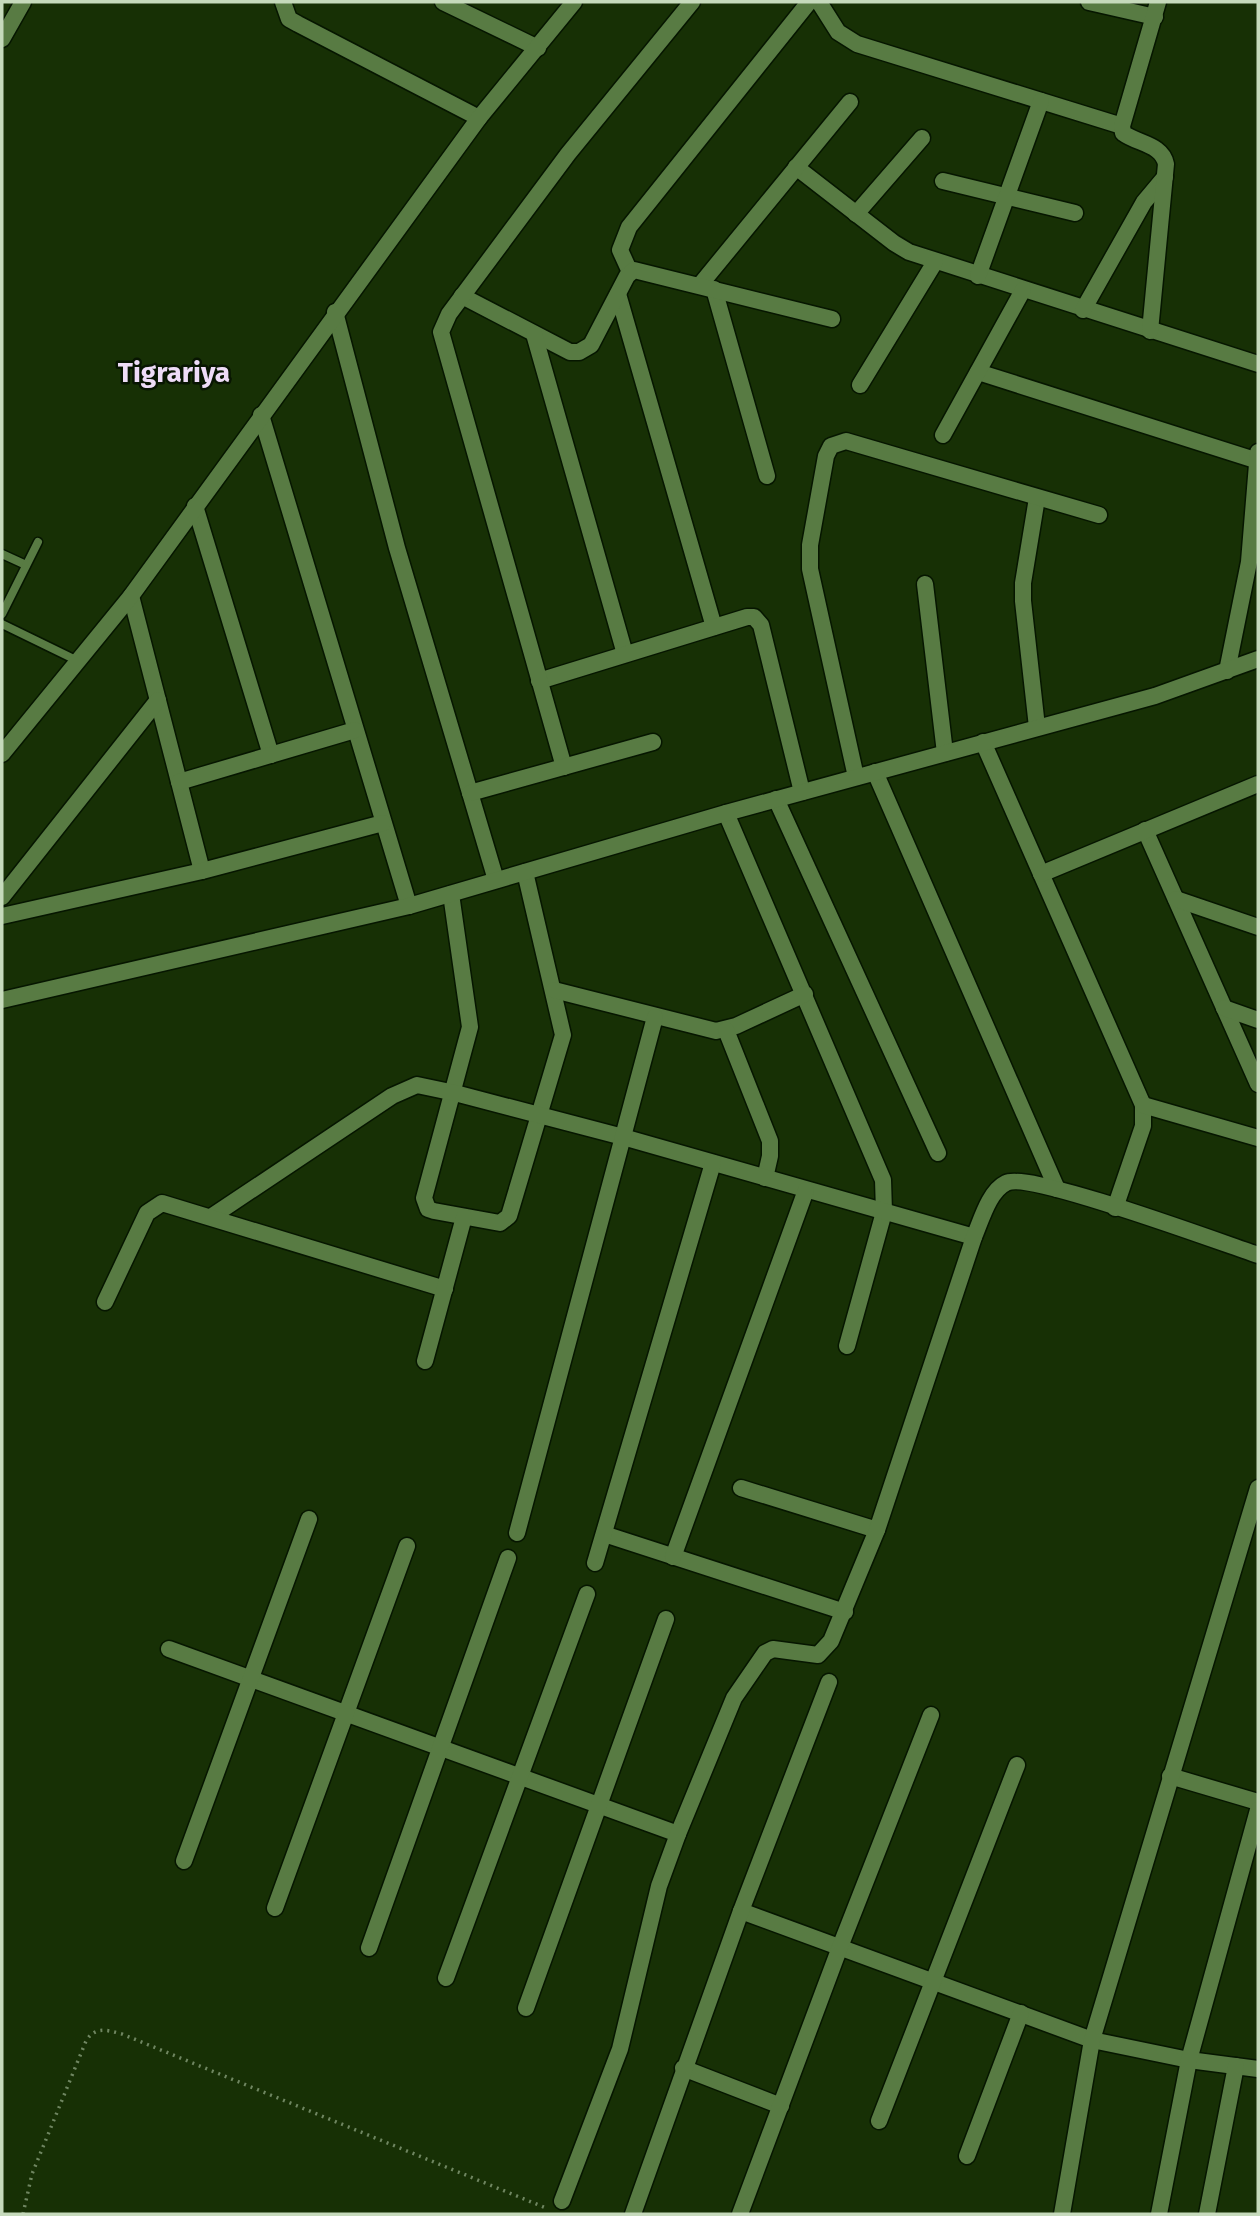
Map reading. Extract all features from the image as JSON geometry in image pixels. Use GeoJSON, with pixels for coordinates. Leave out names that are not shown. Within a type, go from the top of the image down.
{"type":"FeatureCollection","features":[{"type":"Feature","properties":{"kind":"street"},"geometry":{"type":"LineString","coordinates":[[2,39],[23,2]]}},
{"type":"Feature","properties":{"kind":"street"},"geometry":{"type":"LineString","coordinates":[[283,2],[284,11],[298,24],[479,118]]}},
{"type":"Feature","properties":{"kind":"street"},"geometry":{"type":"LineString","coordinates":[[2,754],[131,596],[335,312],[479,118],[574,2]]}},
{"type":"Feature","properties":{"kind":"street"},"geometry":{"type":"LineString","coordinates":[[564,766],[441,341],[443,324],[568,154],[692,2]]}},
{"type":"Feature","properties":{"kind":"street"},"geometry":{"type":"LineString","coordinates":[[630,272],[620,250],[629,227],[809,2]]}},
{"type":"Feature","properties":{"kind":"street"},"geometry":{"type":"LineString","coordinates":[[819,2],[838,33],[856,44],[1122,126]]}},
{"type":"Feature","properties":{"kind":"street"},"geometry":{"type":"LineString","coordinates":[[1089,2],[1157,10],[1122,126],[1123,133],[1165,156],[1150,331]]}},
{"type":"Feature","properties":{"kind":"street"},"geometry":{"type":"LineString","coordinates":[[447,3],[538,48]]}},
{"type":"Feature","properties":{"kind":"street"},"geometry":{"type":"LineString","coordinates":[[978,276],[1041,101]]}},
{"type":"Feature","properties":{"kind":"street"},"geometry":{"type":"LineString","coordinates":[[707,287],[796,167],[850,102]]}},
{"type":"Feature","properties":{"kind":"street"},"geometry":{"type":"LineString","coordinates":[[856,214],[922,138]]}},
{"type":"Feature","properties":{"kind":"street"},"geometry":{"type":"LineString","coordinates":[[796,167],[894,243],[935,262],[1258,364]]}},
{"type":"Feature","properties":{"kind":"street"},"geometry":{"type":"LineString","coordinates":[[1083,310],[1143,202],[1165,177]]}},
{"type":"Feature","properties":{"kind":"street"},"geometry":{"type":"LineString","coordinates":[[943,181],[1075,213]]}},
{"type":"Feature","properties":{"kind":"street"},"geometry":{"type":"LineString","coordinates":[[860,385],[935,262]]}},
{"type":"Feature","properties":{"kind":"street"},"geometry":{"type":"LineString","coordinates":[[462,296],[570,352],[586,349],[630,272],[639,269],[832,319]]}},
{"type":"Feature","properties":{"kind":"street"},"geometry":{"type":"LineString","coordinates":[[707,287],[768,476]]}},
{"type":"Feature","properties":{"kind":"street"},"geometry":{"type":"LineString","coordinates":[[943,435],[1023,290]]}},
{"type":"Feature","properties":{"kind":"street"},"geometry":{"type":"LineString","coordinates":[[618,294],[714,626]]}},
{"type":"Feature","properties":{"kind":"street"},"geometry":{"type":"LineString","coordinates":[[335,312],[397,548],[496,880]]}},
{"type":"Feature","properties":{"kind":"street"},"geometry":{"type":"LineString","coordinates":[[534,334],[625,654]]}},
{"type":"Feature","properties":{"kind":"street"},"geometry":{"type":"LineString","coordinates":[[978,372],[1258,460]]}},
{"type":"Feature","properties":{"kind":"street"},"geometry":{"type":"LineString","coordinates":[[261,415],[409,906]]}},
{"type":"Feature","properties":{"kind":"street"},"geometry":{"type":"LineString","coordinates":[[856,777],[810,569],[810,545],[826,456],[831,446],[846,441],[1099,515]]}},
{"type":"Feature","properties":{"kind":"street"},"geometry":{"type":"LineString","coordinates":[[1227,671],[1254,559],[1258,452]]}},
{"type":"Feature","properties":{"kind":"street"},"geometry":{"type":"LineString","coordinates":[[1037,498],[1023,583],[1024,617],[1037,727]]}},
{"type":"Feature","properties":{"kind":"street"},"geometry":{"type":"LineString","coordinates":[[195,506],[271,755]]}},
{"type":"Feature","properties":{"kind":"street"},"geometry":{"type":"LineString","coordinates":[[925,584],[946,752]]}},
{"type":"Feature","properties":{"kind":"street"},"geometry":{"type":"LineString","coordinates":[[131,596],[202,870]]}},
{"type":"Feature","properties":{"kind":"street"},"geometry":{"type":"LineString","coordinates":[[539,681],[714,626],[747,617],[759,620],[802,792]]}},
{"type":"Feature","properties":{"kind":"street"},"geometry":{"type":"LineString","coordinates":[[2,1000],[409,906],[726,813],[1155,696],[1258,659]]}},
{"type":"Feature","properties":{"kind":"street"},"geometry":{"type":"LineString","coordinates":[[2,897],[158,700]]}},
{"type":"Feature","properties":{"kind":"street"},"geometry":{"type":"LineString","coordinates":[[179,782],[355,730]]}},
{"type":"Feature","properties":{"kind":"street"},"geometry":{"type":"LineString","coordinates":[[470,793],[653,742]]}},
{"type":"Feature","properties":{"kind":"street"},"geometry":{"type":"LineString","coordinates":[[984,742],[1143,1105],[1143,1126],[1115,1208]]}},
{"type":"Feature","properties":{"kind":"street"},"geometry":{"type":"LineString","coordinates":[[875,772],[1057,1189]]}},
{"type":"Feature","properties":{"kind":"street"},"geometry":{"type":"LineString","coordinates":[[1041,874],[1258,784]]}},
{"type":"Feature","properties":{"kind":"street"},"geometry":{"type":"LineString","coordinates":[[776,799],[938,1153]]}},
{"type":"Feature","properties":{"kind":"street"},"geometry":{"type":"LineString","coordinates":[[726,813],[883,1180],[884,1212],[847,1346]]}},
{"type":"Feature","properties":{"kind":"street"},"geometry":{"type":"LineString","coordinates":[[2,916],[202,870],[383,823]]}},
{"type":"Feature","properties":{"kind":"street"},"geometry":{"type":"LineString","coordinates":[[1145,830],[1258,1084]]}},
{"type":"Feature","properties":{"kind":"street"},"geometry":{"type":"LineString","coordinates":[[451,894],[470,1027],[455,1093],[425,1198],[426,1205],[434,1211],[500,1223],[509,1216],[563,1035],[525,872]]}},
{"type":"Feature","properties":{"kind":"street"},"geometry":{"type":"LineString","coordinates":[[1176,899],[1258,927]]}},
{"type":"Feature","properties":{"kind":"street"},"geometry":{"type":"LineString","coordinates":[[554,989],[705,1030],[726,1030],[805,994]]}},
{"type":"Feature","properties":{"kind":"street"},"geometry":{"type":"LineString","coordinates":[[1224,1008],[1258,1020]]}},
{"type":"Feature","properties":{"kind":"street"},"geometry":{"type":"LineString","coordinates":[[517,1533],[655,1017]]}},
{"type":"Feature","properties":{"kind":"street"},"geometry":{"type":"LineString","coordinates":[[726,1030],[770,1141],[765,1178]]}},
{"type":"Feature","properties":{"kind":"street"},"geometry":{"type":"LineString","coordinates":[[211,1217],[407,1088],[417,1085],[541,1114],[974,1237]]}},
{"type":"Feature","properties":{"kind":"street"},"geometry":{"type":"LineString","coordinates":[[1143,1105],[1258,1138]]}},
{"type":"Feature","properties":{"kind":"street"},"geometry":{"type":"LineString","coordinates":[[595,1563],[713,1163]]}},
{"type":"Feature","properties":{"kind":"street"},"geometry":{"type":"LineString","coordinates":[[562,2201],[626,2028],[659,1886],[734,1698],[759,1658],[774,1649],[818,1655],[831,1641],[877,1530],[974,1237],[990,1202],[1007,1182],[1019,1180],[1057,1189],[1258,1255]]}},
{"type":"Feature","properties":{"kind":"street"},"geometry":{"type":"LineString","coordinates":[[673,1557],[806,1190]]}},
{"type":"Feature","properties":{"kind":"street"},"geometry":{"type":"LineString","coordinates":[[105,1302],[147,1213],[153,1206],[171,1204],[444,1289]]}},
{"type":"Feature","properties":{"kind":"street"},"geometry":{"type":"LineString","coordinates":[[425,1361],[464,1217]]}},
{"type":"Feature","properties":{"kind":"street"},"geometry":{"type":"LineString","coordinates":[[741,1488],[877,1530]]}},
{"type":"Feature","properties":{"kind":"street"},"geometry":{"type":"LineString","coordinates":[[1062,2214],[1092,2039],[1258,1488]]}},
{"type":"Feature","properties":{"kind":"street"},"geometry":{"type":"LineString","coordinates":[[184,1861],[309,1519]]}},
{"type":"Feature","properties":{"kind":"street"},"geometry":{"type":"LineString","coordinates":[[604,1534],[845,1612]]}},
{"type":"Feature","properties":{"kind":"street"},"geometry":{"type":"LineString","coordinates":[[275,1908],[407,1546]]}},
{"type":"Feature","properties":{"kind":"street"},"geometry":{"type":"LineString","coordinates":[[369,1948],[508,1558]]}},
{"type":"Feature","properties":{"kind":"street"},"geometry":{"type":"LineString","coordinates":[[446,1978],[587,1594]]}},
{"type":"Feature","properties":{"kind":"street"},"geometry":{"type":"LineString","coordinates":[[526,2008],[666,1619]]}},
{"type":"Feature","properties":{"kind":"street"},"geometry":{"type":"LineString","coordinates":[[169,1649],[678,1835]]}},
{"type":"Feature","properties":{"kind":"street"},"geometry":{"type":"LineString","coordinates":[[633,2214],[741,1911],[830,1682]]}},
{"type":"Feature","properties":{"kind":"street"},"geometry":{"type":"LineString","coordinates":[[740,2214],[839,1947],[931,1716]]}},
{"type":"Feature","properties":{"kind":"street"},"geometry":{"type":"LineString","coordinates":[[879,2120],[1017,1765]]}},
{"type":"Feature","properties":{"kind":"street"},"geometry":{"type":"LineString","coordinates":[[1170,1776],[1258,1802]]}},
{"type":"Feature","properties":{"kind":"street"},"geometry":{"type":"LineString","coordinates":[[1159,2214],[1189,2060],[1258,1810]]}},
{"type":"Feature","properties":{"kind":"street"},"geometry":{"type":"LineString","coordinates":[[741,1911],[1092,2039],[1189,2060],[1258,2069]]}},
{"type":"Feature","properties":{"kind":"street"},"geometry":{"type":"LineString","coordinates":[[967,2156],[1021,2013]]}},
{"type":"Feature","properties":{"kind":"street"},"geometry":{"type":"LineString","coordinates":[[1207,2214],[1236,2066]]}},
{"type":"Feature","properties":{"kind":"street"},"geometry":{"type":"LineString","coordinates":[[684,2068],[781,2106]]}},
{"type":"Feature","properties":{"kind":"lane"},"geometry":{"type":"LineString","coordinates":[[2,614],[38,542]]}},
{"type":"Feature","properties":{"kind":"lane"},"geometry":{"type":"LineString","coordinates":[[2,554],[26,565]]}},
{"type":"Feature","properties":{"kind":"lane"},"geometry":{"type":"LineString","coordinates":[[2,624],[78,661]]}},
{"type":"Feature","properties":{"kind":"path"},"geometry":{"type":"LineString","coordinates":[[23,2214],[32,2174],[86,2041],[94,2032],[104,2030],[122,2034],[546,2209],[557,2207],[562,2201]]}},
{"type":"Feature","properties":{"kind":"district","name":"Tigrariya"},"geometry":{"type":"Point","coordinates":[174,372]}}]}
